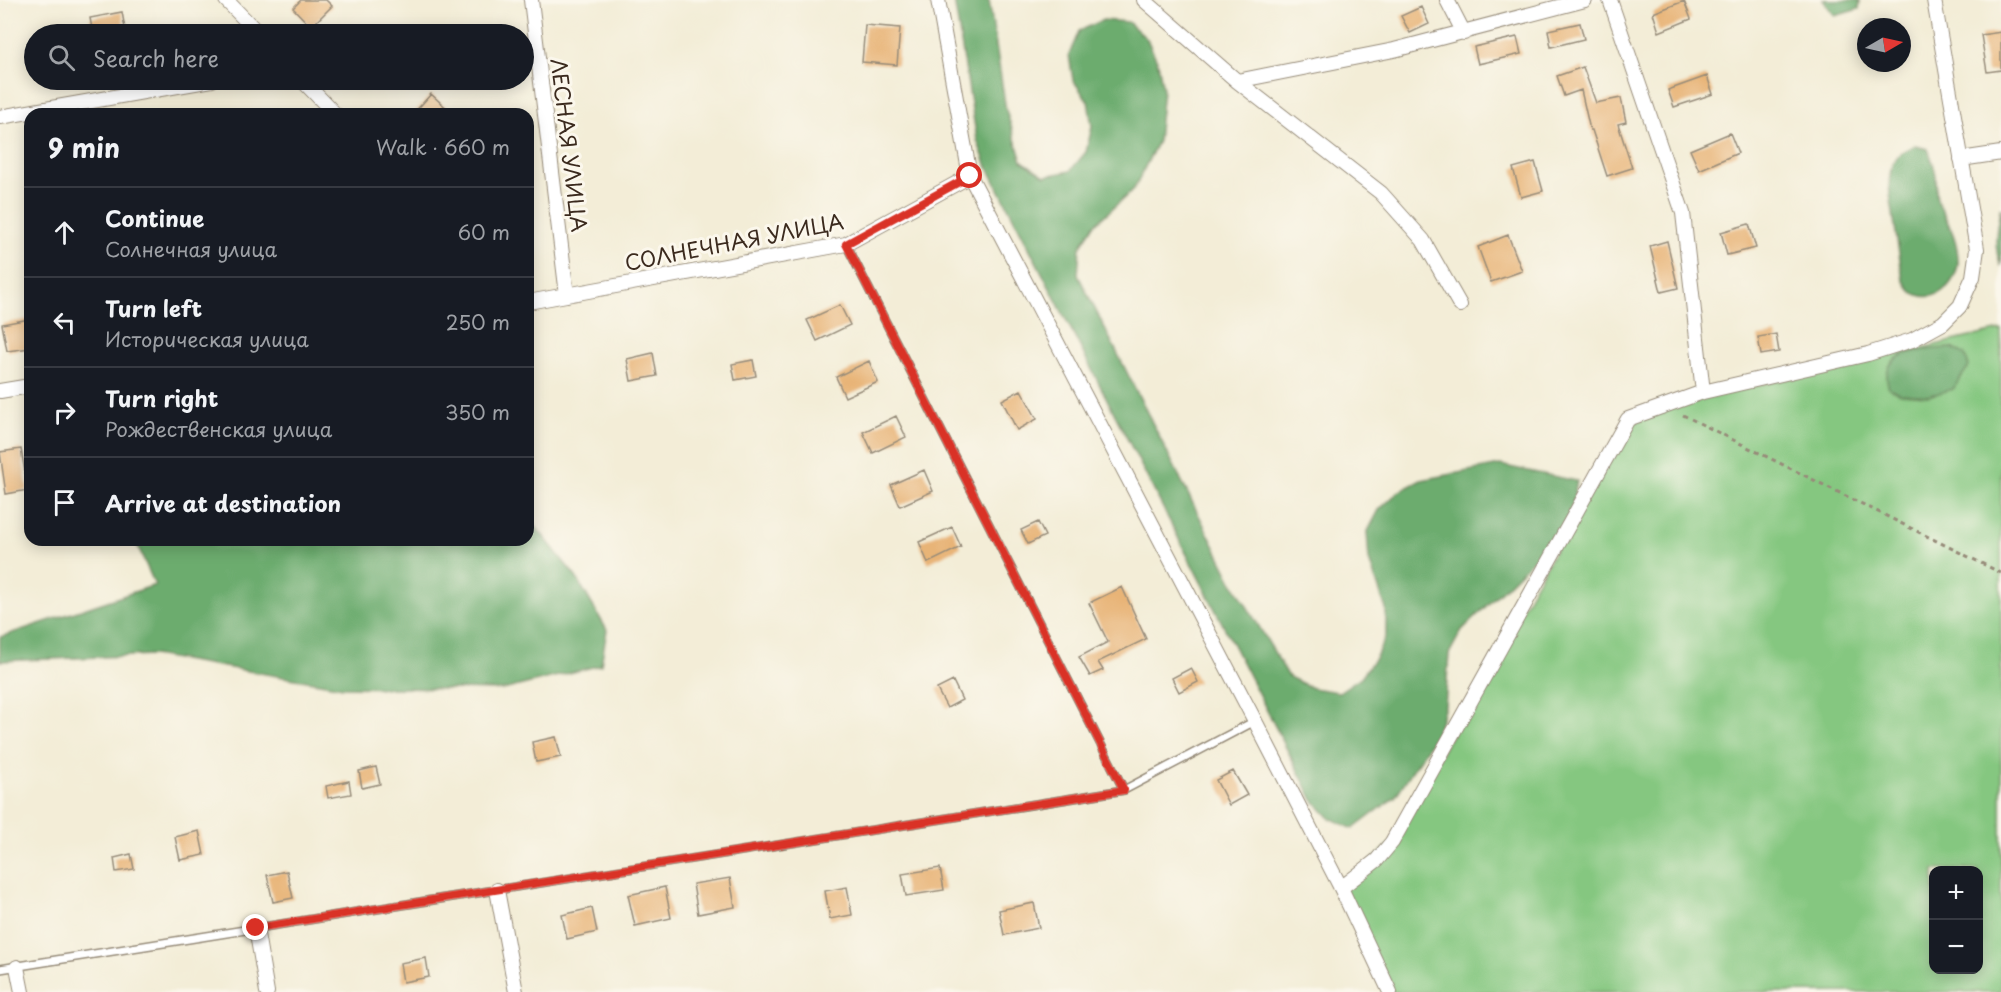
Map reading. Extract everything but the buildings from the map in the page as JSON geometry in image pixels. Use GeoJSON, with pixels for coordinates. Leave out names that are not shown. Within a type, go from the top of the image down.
{"type":"FeatureCollection","features":[{"type":"Feature","properties":{"kind":"street"},"geometry":{"type":"LineString","coordinates":[[226,0],[249,24]]}},
{"type":"Feature","properties":{"kind":"street","name":"ЛЕСНАЯ УЛИЦА"},"geometry":{"type":"LineString","coordinates":[[531,0],[534,24]]}},
{"type":"Feature","properties":{"kind":"street"},"geometry":{"type":"LineString","coordinates":[[938,0],[970,176],[1341,888],[1390,992]]}},
{"type":"Feature","properties":{"kind":"street"},"geometry":{"type":"LineString","coordinates":[[1144,0],[1237,81],[1381,193],[1423,240],[1460,305]]}},
{"type":"Feature","properties":{"kind":"street"},"geometry":{"type":"LineString","coordinates":[[1447,0],[1464,33]]}},
{"type":"Feature","properties":{"kind":"street"},"geometry":{"type":"LineString","coordinates":[[1237,81],[1394,50],[1585,0]]}},
{"type":"Feature","properties":{"kind":"street"},"geometry":{"type":"LineString","coordinates":[[1610,0],[1683,213],[1703,392]]}},
{"type":"Feature","properties":{"kind":"street"},"geometry":{"type":"LineString","coordinates":[[1341,888],[1377,860],[1392,842],[1628,419],[1703,392],[1868,354],[1912,339],[1943,323],[1960,306],[1973,277],[1977,249],[1934,0]]}},
{"type":"Feature","properties":{"kind":"street","name":"ЛЕСНАЯ УЛИЦА"},"geometry":{"type":"LineString","coordinates":[[534,25],[567,295]]}},
{"type":"Feature","properties":{"kind":"street"},"geometry":{"type":"LineString","coordinates":[[52,108],[155,90]]}},
{"type":"Feature","properties":{"kind":"street"},"geometry":{"type":"LineString","coordinates":[[312,90],[329,108]]}},
{"type":"Feature","properties":{"kind":"street"},"geometry":{"type":"LineString","coordinates":[[0,117],[24,113]]}},
{"type":"Feature","properties":{"kind":"street"},"geometry":{"type":"LineString","coordinates":[[1961,159],[2001,153]]}},
{"type":"Feature","properties":{"kind":"street","name":"СОЛНЕЧНАЯ УЛИЦА"},"geometry":{"type":"LineString","coordinates":[[534,301],[846,244],[970,176]]}},
{"type":"Feature","properties":{"kind":"street"},"geometry":{"type":"LineString","coordinates":[[0,391],[24,387]]}},
{"type":"Feature","properties":{"kind":"street"},"geometry":{"type":"LineString","coordinates":[[497,890],[516,992]]}},
{"type":"Feature","properties":{"kind":"street"},"geometry":{"type":"LineString","coordinates":[[256,928],[267,992]]}},
{"type":"Feature","properties":{"kind":"street"},"geometry":{"type":"LineString","coordinates":[[17,967],[22,992]]}},
{"type":"Feature","properties":{"kind":"lane"},"geometry":{"type":"LineString","coordinates":[[846,244],[1124,790]]}},
{"type":"Feature","properties":{"kind":"lane"},"geometry":{"type":"LineString","coordinates":[[0,969],[1124,790],[1255,721]]}},
{"type":"Feature","properties":{"kind":"path"},"geometry":{"type":"LineString","coordinates":[[1665,406],[2001,573]]}},
{"type":"Feature","properties":{"kind":"green space"},"geometry":{"type":"Polygon","coordinates":[[[954,0],[989,0],[1006,110],[1022,161],[1045,176],[1070,171],[1086,152],[1092,127],[1088,101],[1073,80],[1069,55],[1079,31],[1103,20],[1128,22],[1147,39],[1158,63],[1163,89],[1158,141],[1134,189],[1094,225],[1080,247],[1078,275],[1232,581],[1289,677],[1312,688],[1339,692],[1361,677],[1376,657],[1386,635],[1386,609],[1369,560],[1367,533],[1379,510],[1398,492],[1421,480],[1500,465],[1577,481],[1570,515],[1556,537],[1462,630],[1449,654],[1445,706],[1437,733],[1395,797],[1353,829],[1330,818],[1313,800],[986,164],[977,140],[954,0]]]}},
{"type":"Feature","properties":{"kind":"green space"},"geometry":{"type":"Polygon","coordinates":[[[1823,0],[1860,0],[1859,9],[1835,16],[1823,0]]]}},
{"type":"Feature","properties":{"kind":"green space"},"geometry":{"type":"Polygon","coordinates":[[[1915,146],[1928,149],[1935,173],[1937,199],[1953,235],[1958,260],[1954,277],[1949,284],[1936,295],[1928,297],[1911,291],[1903,280],[1889,187],[1890,172],[1897,156],[1915,146]]]}},
{"type":"Feature","properties":{"kind":"green space"},"geometry":{"type":"Polygon","coordinates":[[[2001,207],[2001,266],[1996,237],[2001,207]]]}},
{"type":"Feature","properties":{"kind":"green space"},"geometry":{"type":"Polygon","coordinates":[[[2001,330],[2001,992],[1390,992],[1341,888],[1392,842],[1628,419],[1666,406],[2001,330]]]}},
{"type":"Feature","properties":{"kind":"green space"},"geometry":{"type":"Polygon","coordinates":[[[1952,348],[1964,354],[1969,366],[1953,389],[1928,396],[1901,394],[1889,388],[1887,375],[1890,365],[1897,358],[1918,351],[1952,348]]]}},
{"type":"Feature","properties":{"kind":"green space"},"geometry":{"type":"Polygon","coordinates":[[[534,524],[576,577],[607,630],[601,665],[503,690],[343,687],[153,655],[0,661],[0,637],[155,585],[138,546],[534,546],[534,524]]]}},
{"type":"Feature","properties":{"kind":"route"},"geometry":{"type":"LineString","coordinates":[[256,928],[1124,790],[846,244],[970,176]]}}]}
